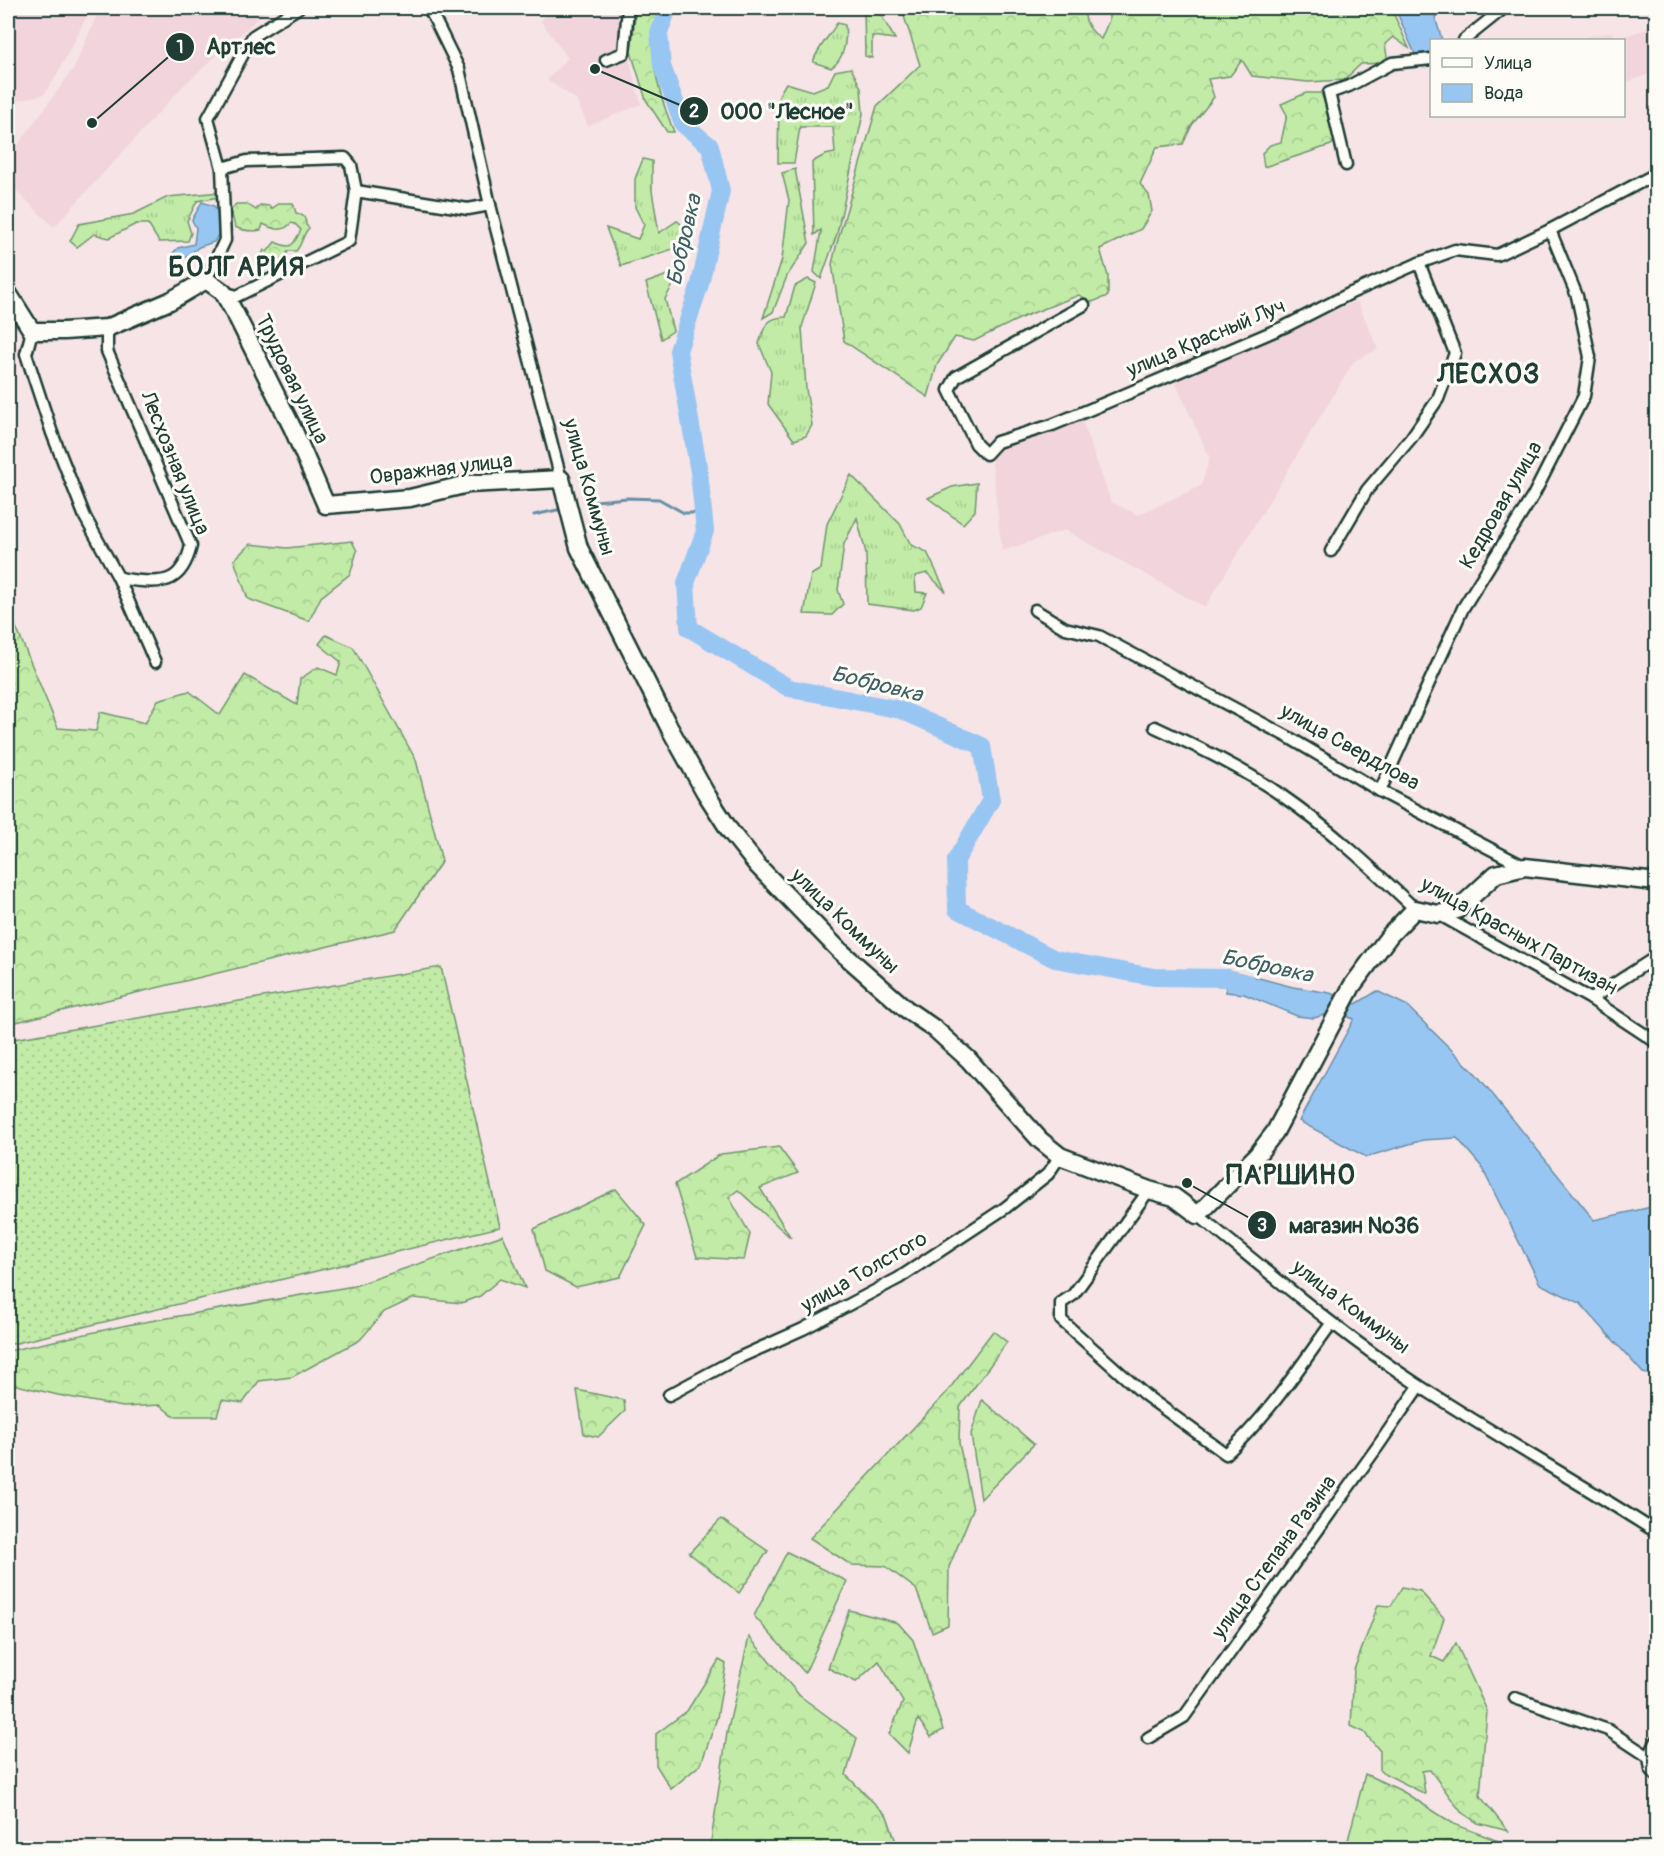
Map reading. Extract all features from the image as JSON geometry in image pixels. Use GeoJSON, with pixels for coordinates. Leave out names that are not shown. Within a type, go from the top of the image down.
{"type":"FeatureCollection","features":[{"type":"Feature","properties":{"kind":"street"},"geometry":{"type":"LineString","coordinates":[[32,331],[107,328],[170,301],[206,280],[225,240],[222,168],[208,118],[253,36],[298,8]]}},
{"type":"Feature","properties":{"kind":"street","name":"улица Коммуны"},"geometry":{"type":"LineString","coordinates":[[429,8],[459,69],[490,205],[579,548],[670,729],[705,792],[730,831],[757,865],[839,950],[906,1009],[935,1029],[968,1059],[1040,1140],[1060,1156],[1149,1190],[1174,1197],[1331,1324],[1419,1386],[1656,1532]]}},
{"type":"Feature","properties":{"kind":"street"},"geometry":{"type":"LineString","coordinates":[[606,60],[624,53],[628,8]]}},
{"type":"Feature","properties":{"kind":"street"},"geometry":{"type":"LineString","coordinates":[[1465,39],[1504,8]]}},
{"type":"Feature","properties":{"kind":"street"},"geometry":{"type":"LineString","coordinates":[[1346,165],[1329,93],[1349,86],[1392,63],[1430,59]]}},
{"type":"Feature","properties":{"kind":"street"},"geometry":{"type":"LineString","coordinates":[[222,168],[247,161],[345,158],[351,165],[356,191],[349,242],[237,296],[223,292]]}},
{"type":"Feature","properties":{"kind":"street","name":"улица Красный Луч"},"geometry":{"type":"LineString","coordinates":[[1084,305],[956,377],[949,390],[976,444],[986,454],[997,442],[1052,425],[1286,326],[1351,293],[1419,263],[1455,250],[1497,255],[1656,174]]}},
{"type":"Feature","properties":{"kind":"street"},"geometry":{"type":"LineString","coordinates":[[356,191],[468,209],[490,205]]}},
{"type":"Feature","properties":{"kind":"street","name":"Кедровая улица"},"geometry":{"type":"LineString","coordinates":[[1380,791],[1463,608],[1533,496],[1584,396],[1590,357],[1577,296],[1550,230]]}},
{"type":"Feature","properties":{"kind":"street"},"geometry":{"type":"LineString","coordinates":[[1331,551],[1367,490],[1412,438],[1438,399],[1455,353],[1419,263]]}},
{"type":"Feature","properties":{"kind":"street","name":"Трудовая улица"},"geometry":{"type":"LineString","coordinates":[[206,280],[223,292],[293,429],[326,505]]}},
{"type":"Feature","properties":{"kind":"street"},"geometry":{"type":"LineString","coordinates":[[8,293],[32,331],[26,354],[52,433],[85,516],[118,577],[155,662]]}},
{"type":"Feature","properties":{"kind":"street","name":"Лесхозная улица"},"geometry":{"type":"LineString","coordinates":[[107,328],[107,351],[191,546],[187,562],[171,578],[135,582],[118,577]]}},
{"type":"Feature","properties":{"kind":"street","name":"Овражная улица"},"geometry":{"type":"LineString","coordinates":[[326,505],[410,498],[468,484],[561,479]]}},
{"type":"Feature","properties":{"kind":"street","name":"улица Свердлова"},"geometry":{"type":"LineString","coordinates":[[1035,610],[1065,628],[1099,636],[1288,737],[1380,791],[1525,867],[1656,882]]}},
{"type":"Feature","properties":{"kind":"street","name":"улица Красных Партизан"},"geometry":{"type":"LineString","coordinates":[[1155,727],[1196,746],[1281,795],[1363,860],[1415,909],[1438,914],[1592,999],[1656,1042]]}},
{"type":"Feature","properties":{"kind":"street"},"geometry":{"type":"LineString","coordinates":[[1438,914],[1457,910],[1496,874],[1525,867]]}},
{"type":"Feature","properties":{"kind":"street"},"geometry":{"type":"LineString","coordinates":[[1198,1215],[1258,1154],[1275,1132],[1352,986],[1390,935],[1415,909]]}},
{"type":"Feature","properties":{"kind":"street"},"geometry":{"type":"LineString","coordinates":[[1592,999],[1656,957]]}},
{"type":"Feature","properties":{"kind":"street","name":"улица Толстого"},"geometry":{"type":"LineString","coordinates":[[669,1395],[736,1359],[803,1329],[899,1278],[1005,1208],[1048,1174],[1060,1156]]}},
{"type":"Feature","properties":{"kind":"street"},"geometry":{"type":"LineString","coordinates":[[1149,1190],[1074,1295],[1061,1303],[1061,1320],[1145,1395],[1226,1454],[1247,1435],[1270,1408],[1331,1324]]}},
{"type":"Feature","properties":{"kind":"street","name":"улица Степана Разина"},"geometry":{"type":"LineString","coordinates":[[1148,1738],[1184,1717],[1419,1386]]}},
{"type":"Feature","properties":{"kind":"street"},"geometry":{"type":"LineString","coordinates":[[1515,1698],[1608,1730],[1648,1757],[1656,1775]]}},
{"type":"Feature","properties":{"kind":"street"},"geometry":{"type":"LineString","coordinates":[[1648,1757],[1656,1742]]}},
{"type":"Feature","properties":{"kind":"shaded area"},"geometry":{"type":"Polygon","coordinates":[[[8,8],[91,8],[55,78],[44,94],[8,103],[8,8]]]}},
{"type":"Feature","properties":{"kind":"shaded area"},"geometry":{"type":"Polygon","coordinates":[[[100,8],[269,8],[183,86],[54,227],[8,183],[8,159],[74,68],[100,8]]]}},
{"type":"Feature","properties":{"kind":"shaded area"},"geometry":{"type":"Polygon","coordinates":[[[551,8],[632,8],[628,54],[641,104],[588,126],[576,99],[547,80],[568,58],[541,21],[551,8]]]}},
{"type":"Feature","properties":{"kind":"shaded area"},"geometry":{"type":"Polygon","coordinates":[[[1649,8],[1656,8],[1656,72],[1625,83],[1625,39],[1615,39],[1647,29],[1649,8]]]}},
{"type":"Feature","properties":{"kind":"shaded area"},"geometry":{"type":"Polygon","coordinates":[[[1612,32],[1615,39],[1575,39],[1612,32]]]}},
{"type":"Feature","properties":{"kind":"shaded area"},"geometry":{"type":"Polygon","coordinates":[[[1357,301],[1378,349],[1354,361],[1205,607],[1065,530],[1002,551],[991,453],[1003,444],[1081,418],[1111,502],[1138,515],[1201,486],[1210,458],[1175,382],[1357,301]]]}},
{"type":"Feature","properties":{"kind":"green space"},"geometry":{"type":"Polygon","coordinates":[[[636,8],[661,8],[654,57],[662,100],[674,132],[667,132],[646,100],[631,52],[636,8]]]}},
{"type":"Feature","properties":{"kind":"green space"},"geometry":{"type":"Polygon","coordinates":[[[864,8],[877,8],[895,39],[872,36],[872,58],[865,56],[864,8]]]}},
{"type":"Feature","properties":{"kind":"green space"},"geometry":{"type":"Polygon","coordinates":[[[897,8],[1085,8],[1088,25],[1101,39],[1109,20],[1109,8],[1391,8],[1409,48],[1393,37],[1385,44],[1388,63],[1361,64],[1344,80],[1308,82],[1252,76],[1242,60],[1230,76],[1208,79],[1214,97],[1192,125],[1183,144],[1157,147],[1140,184],[1149,195],[1152,211],[1141,229],[1100,249],[1108,276],[1108,296],[1092,302],[1079,295],[1025,316],[974,341],[955,337],[937,365],[928,397],[844,341],[832,264],[877,106],[920,65],[902,10],[897,8]]]}},
{"type":"Feature","properties":{"kind":"green space"},"geometry":{"type":"Polygon","coordinates":[[[837,23],[845,25],[846,31],[844,49],[839,60],[831,68],[813,62],[818,52],[837,23]]]}},
{"type":"Feature","properties":{"kind":"green space"},"geometry":{"type":"Polygon","coordinates":[[[851,68],[861,88],[863,114],[837,234],[821,279],[814,272],[821,230],[814,235],[812,162],[835,153],[833,127],[800,127],[794,163],[778,163],[779,95],[786,83],[813,91],[828,85],[835,71],[851,68]]]}},
{"type":"Feature","properties":{"kind":"green space"},"geometry":{"type":"Polygon","coordinates":[[[1306,93],[1321,93],[1338,137],[1331,145],[1264,167],[1262,153],[1270,145],[1281,142],[1287,115],[1281,104],[1306,93]]]}},
{"type":"Feature","properties":{"kind":"green space"},"geometry":{"type":"Polygon","coordinates":[[[643,159],[652,161],[652,191],[659,233],[677,221],[685,227],[685,245],[621,266],[606,228],[638,239],[644,225],[635,207],[635,179],[643,159]]]}},
{"type":"Feature","properties":{"kind":"green space"},"geometry":{"type":"Polygon","coordinates":[[[795,169],[809,243],[787,276],[773,312],[763,318],[782,259],[789,200],[782,173],[795,169]]]}},
{"type":"Feature","properties":{"kind":"green space"},"geometry":{"type":"Polygon","coordinates":[[[222,192],[219,197],[197,201],[187,221],[191,233],[188,241],[159,242],[148,224],[136,224],[109,238],[94,234],[77,247],[70,241],[79,224],[134,214],[168,197],[222,192]]]}},
{"type":"Feature","properties":{"kind":"green space"},"geometry":{"type":"Polygon","coordinates":[[[280,203],[293,203],[296,213],[304,217],[309,228],[296,251],[288,251],[284,258],[277,260],[262,255],[264,250],[267,252],[275,242],[285,246],[291,245],[301,230],[291,223],[281,229],[274,229],[263,224],[261,230],[241,229],[235,227],[231,210],[236,204],[247,204],[256,210],[260,205],[270,206],[271,209],[280,203]]]}},
{"type":"Feature","properties":{"kind":"green space"},"geometry":{"type":"Polygon","coordinates":[[[670,274],[673,285],[665,299],[673,331],[661,339],[646,283],[670,274]]]}},
{"type":"Feature","properties":{"kind":"green space"},"geometry":{"type":"Polygon","coordinates":[[[808,279],[816,283],[802,327],[806,389],[812,425],[806,436],[794,440],[768,404],[771,372],[759,344],[770,321],[786,317],[795,286],[808,279]]]}},
{"type":"Feature","properties":{"kind":"green space"},"geometry":{"type":"Polygon","coordinates":[[[851,475],[900,524],[911,545],[927,552],[946,592],[927,573],[915,576],[916,592],[927,593],[921,607],[914,610],[867,604],[866,553],[857,518],[844,544],[838,590],[843,604],[832,615],[804,614],[811,575],[821,569],[827,524],[851,475]]]}},
{"type":"Feature","properties":{"kind":"green space"},"geometry":{"type":"Polygon","coordinates":[[[977,483],[975,511],[963,524],[928,498],[952,487],[977,483]]]}},
{"type":"Feature","properties":{"kind":"green space"},"geometry":{"type":"Polygon","coordinates":[[[352,541],[357,551],[350,574],[321,597],[309,621],[248,599],[234,560],[250,544],[287,548],[352,541]]]}},
{"type":"Feature","properties":{"kind":"green space"},"geometry":{"type":"Polygon","coordinates":[[[8,608],[58,728],[96,731],[100,712],[145,723],[158,700],[189,691],[220,715],[245,675],[297,705],[300,679],[318,667],[337,675],[341,662],[319,644],[326,635],[353,647],[416,760],[442,861],[395,930],[8,1024],[8,608]]]}},
{"type":"Feature","properties":{"kind":"green space"},"geometry":{"type":"Polygon","coordinates":[[[441,967],[500,1227],[8,1345],[8,1040],[441,967]]]}},
{"type":"Feature","properties":{"kind":"green space"},"geometry":{"type":"Polygon","coordinates":[[[779,1147],[798,1173],[760,1188],[791,1238],[738,1190],[729,1197],[750,1234],[744,1260],[697,1257],[675,1184],[721,1154],[779,1147]]]}},
{"type":"Feature","properties":{"kind":"green space"},"geometry":{"type":"Polygon","coordinates":[[[616,1189],[646,1225],[620,1277],[576,1287],[545,1271],[534,1229],[616,1189]]]}},
{"type":"Feature","properties":{"kind":"green space"},"geometry":{"type":"Polygon","coordinates":[[[503,1235],[525,1288],[500,1279],[480,1296],[461,1303],[414,1298],[384,1312],[360,1340],[292,1377],[259,1381],[243,1403],[222,1400],[217,1416],[173,1416],[160,1405],[123,1407],[8,1383],[8,1351],[127,1325],[354,1286],[503,1235]]]}},
{"type":"Feature","properties":{"kind":"green space"},"geometry":{"type":"Polygon","coordinates":[[[993,1331],[1007,1342],[960,1407],[959,1443],[973,1509],[949,1567],[948,1625],[932,1632],[916,1589],[885,1566],[851,1565],[810,1538],[947,1392],[993,1331]]]}},
{"type":"Feature","properties":{"kind":"green space"},"geometry":{"type":"Polygon","coordinates":[[[577,1390],[624,1400],[625,1411],[598,1437],[584,1434],[577,1390]]]}},
{"type":"Feature","properties":{"kind":"green space"},"geometry":{"type":"Polygon","coordinates":[[[982,1400],[1034,1444],[981,1499],[971,1434],[982,1400]]]}},
{"type":"Feature","properties":{"kind":"green space"},"geometry":{"type":"Polygon","coordinates":[[[721,1519],[768,1551],[739,1593],[689,1553],[721,1519]]]}},
{"type":"Feature","properties":{"kind":"green space"},"geometry":{"type":"Polygon","coordinates":[[[787,1552],[847,1581],[805,1673],[754,1616],[787,1552]]]}},
{"type":"Feature","properties":{"kind":"green space"},"geometry":{"type":"Polygon","coordinates":[[[1402,1587],[1420,1591],[1444,1618],[1431,1656],[1444,1662],[1456,1643],[1487,1711],[1480,1796],[1508,1831],[1478,1823],[1461,1812],[1430,1770],[1422,1771],[1425,1794],[1380,1771],[1380,1751],[1364,1732],[1351,1726],[1354,1670],[1378,1605],[1391,1606],[1402,1587]]]}},
{"type":"Feature","properties":{"kind":"green space"},"geometry":{"type":"Polygon","coordinates":[[[849,1610],[898,1623],[913,1640],[943,1730],[931,1737],[918,1719],[908,1753],[889,1734],[903,1702],[879,1661],[856,1682],[828,1668],[849,1610]]]}},
{"type":"Feature","properties":{"kind":"green space"},"geometry":{"type":"Polygon","coordinates":[[[749,1637],[800,1696],[857,1738],[846,1775],[887,1816],[896,1842],[885,1848],[710,1848],[727,1733],[749,1637]]]}},
{"type":"Feature","properties":{"kind":"green space"},"geometry":{"type":"Polygon","coordinates":[[[719,1660],[726,1664],[717,1718],[701,1764],[671,1789],[656,1765],[656,1734],[687,1711],[719,1660]]]}},
{"type":"Feature","properties":{"kind":"green space"},"geometry":{"type":"Polygon","coordinates":[[[1365,1774],[1402,1791],[1454,1824],[1501,1842],[1505,1848],[1346,1848],[1365,1774]]]}},
{"type":"Feature","properties":{"kind":"water"},"geometry":{"type":"Polygon","coordinates":[[[1395,8],[1447,8],[1435,17],[1442,39],[1430,39],[1430,52],[1415,54],[1395,8]]]}},
{"type":"Feature","properties":{"kind":"water"},"geometry":{"type":"Polygon","coordinates":[[[202,202],[214,206],[220,217],[222,228],[214,242],[199,247],[182,260],[173,260],[171,255],[178,248],[194,244],[196,228],[192,220],[202,202]]]}},
{"type":"Feature","properties":{"kind":"water"},"geometry":{"type":"Polygon","coordinates":[[[1228,970],[1293,987],[1330,993],[1356,1004],[1377,991],[1406,1005],[1477,1075],[1594,1220],[1656,1206],[1656,1376],[1643,1373],[1580,1303],[1540,1284],[1481,1166],[1457,1138],[1423,1140],[1366,1157],[1299,1121],[1354,1019],[1335,1012],[1314,1018],[1297,1016],[1244,994],[1226,992],[1228,970]]]}},
{"type":"Feature","properties":{"kind":"waterway","name":"Бобровка"},"geometry":{"type":"LineString","coordinates":[[668,8],[659,33],[662,66],[683,124],[710,146],[721,191],[700,284],[678,351],[699,472],[705,531],[686,583],[689,628],[789,688],[901,710],[982,746],[991,800],[956,860],[957,909],[1055,959],[1154,977],[1226,978],[1249,984]]}},
{"type":"Feature","properties":{"kind":"waterway"},"geometry":{"type":"LineString","coordinates":[[585,502],[627,498],[659,499],[684,513],[703,513]]}},
{"type":"Feature","properties":{"kind":"waterway"},"geometry":{"type":"LineString","coordinates":[[534,515],[562,509]]}},
{"type":"Feature","properties":{"kind":"place","name":"ООО \"Лесное\""},"geometry":{"type":"Point","coordinates":[595,69]}},
{"type":"Feature","properties":{"kind":"place","name":"Артлес"},"geometry":{"type":"Point","coordinates":[92,123]}},
{"type":"Feature","properties":{"kind":"place","name":"магазин №36"},"geometry":{"type":"Point","coordinates":[1187,1183]}},
{"type":"Feature","properties":{"kind":"district","name":"БОЛГАРИЯ"},"geometry":{"type":"Point","coordinates":[237,267]}},
{"type":"Feature","properties":{"kind":"district","name":"ЛЕСХОЗ"},"geometry":{"type":"Point","coordinates":[1489,374]}},
{"type":"Feature","properties":{"kind":"district","name":"ПАРШИНО"},"geometry":{"type":"Point","coordinates":[1291,1175]}}]}
